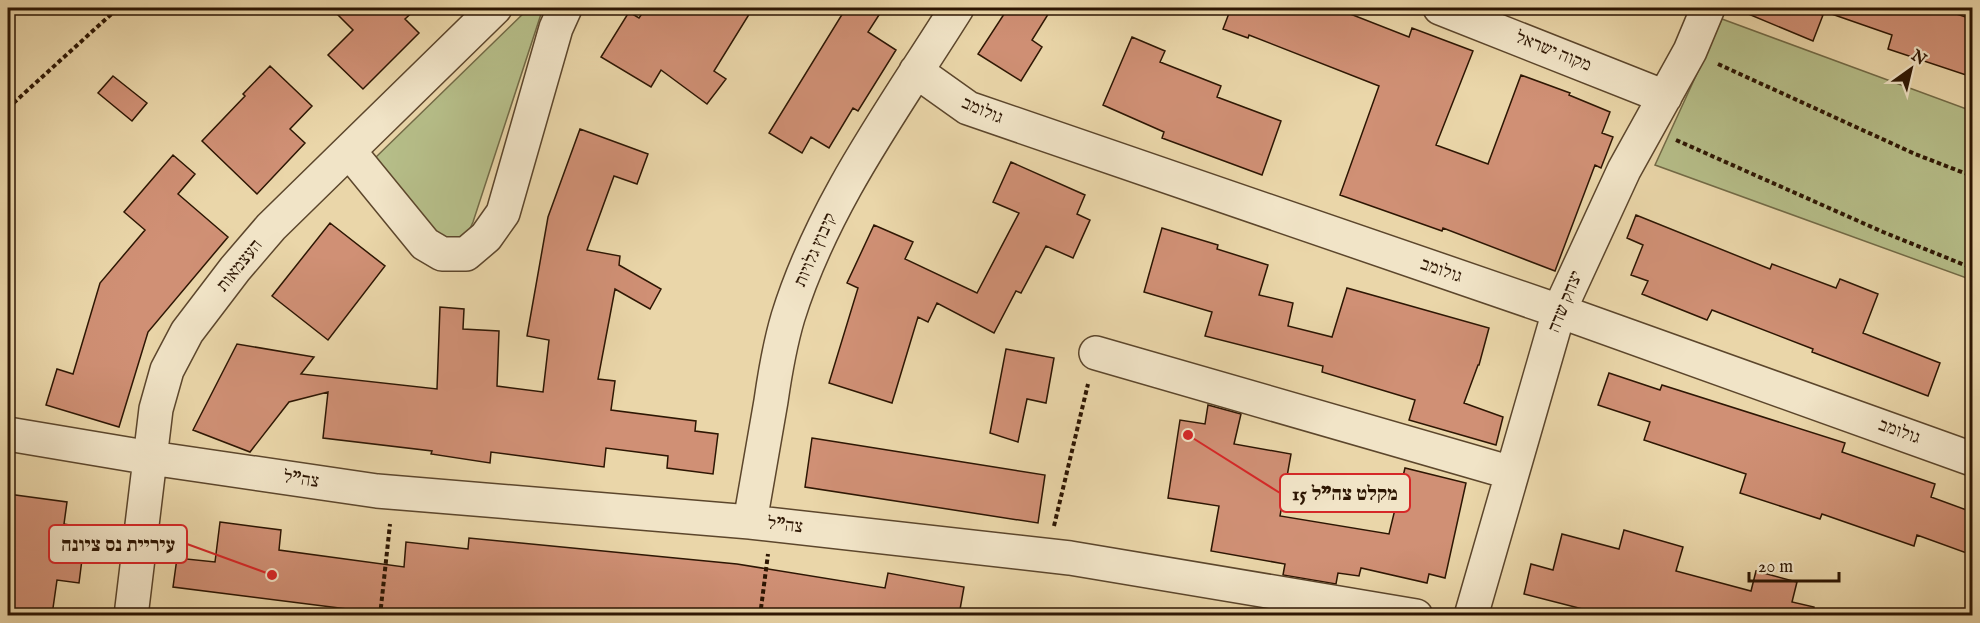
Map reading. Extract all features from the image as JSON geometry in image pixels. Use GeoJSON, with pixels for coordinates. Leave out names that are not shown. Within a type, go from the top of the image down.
{"type":"FeatureCollection","features":[{"type":"Feature","properties":{"kind":"street","name":"העצמאות"},"geometry":{"type":"LineString","coordinates":[[133,611],[156,409],[166,370],[186,332],[271,227],[495,8]]}},
{"type":"Feature","properties":{"kind":"street"},"geometry":{"type":"LineString","coordinates":[[349,151],[425,244],[442,254],[466,254],[486,237],[503,213],[556,28],[565,8]]}},
{"type":"Feature","properties":{"kind":"street","name":"קיבוץ גלויות"},"geometry":{"type":"LineString","coordinates":[[761,523],[776,372],[788,318],[808,262],[871,140],[957,8]]}},
{"type":"Feature","properties":{"kind":"street","name":"מקוה ישראל"},"geometry":{"type":"LineString","coordinates":[[1440,8],[1665,97]]}},
{"type":"Feature","properties":{"kind":"street","name":"יצחק שדה"},"geometry":{"type":"LineString","coordinates":[[1472,615],[1559,311],[1624,170],[1690,51],[1707,8]]}},
{"type":"Feature","properties":{"kind":"street","name":"גולומב"},"geometry":{"type":"LineString","coordinates":[[916,71],[968,108],[1559,311],[1972,459]]}},
{"type":"Feature","properties":{"kind":"street"},"geometry":{"type":"LineString","coordinates":[[1096,353],[1512,473]]}},
{"type":"Feature","properties":{"kind":"street","name":"צה\"ל"},"geometry":{"type":"LineString","coordinates":[[8,434],[151,458],[376,491],[761,523],[1070,558],[1416,615]]}},
{"type":"Feature","properties":{"kind":"path"},"geometry":{"type":"LineString","coordinates":[[8,108],[118,8]]}},
{"type":"Feature","properties":{"kind":"path"},"geometry":{"type":"LineString","coordinates":[[1690,51],[1915,154],[1972,176]]}},
{"type":"Feature","properties":{"kind":"path"},"geometry":{"type":"LineString","coordinates":[[1647,128],[1972,268]]}},
{"type":"Feature","properties":{"kind":"path"},"geometry":{"type":"LineString","coordinates":[[1047,556],[1096,353]]}},
{"type":"Feature","properties":{"kind":"path"},"geometry":{"type":"LineString","coordinates":[[380,615],[390,518]]}},
{"type":"Feature","properties":{"kind":"path"},"geometry":{"type":"LineString","coordinates":[[760,615],[761,523]]}},
{"type":"Feature","properties":{"kind":"green space"},"geometry":{"type":"Polygon","coordinates":[[[529,8],[543,8],[473,222],[465,240],[439,241],[375,158],[529,8]]]}},
{"type":"Feature","properties":{"kind":"green space"},"geometry":{"type":"Polygon","coordinates":[[[1722,19],[1972,111],[1972,280],[1655,165],[1722,19]]]}},
{"type":"Feature","properties":{"kind":"building"},"geometry":{"type":"Polygon","coordinates":[[[331,8],[417,8],[405,19],[419,33],[363,89],[328,55],[353,30],[331,8]]]}},
{"type":"Feature","properties":{"kind":"building"},"geometry":{"type":"Polygon","coordinates":[[[646,8],[753,8],[714,71],[726,79],[707,104],[661,70],[651,87],[601,57],[629,12],[639,18],[646,8]]]}},
{"type":"Feature","properties":{"kind":"building"},"geometry":{"type":"Polygon","coordinates":[[[846,8],[866,8],[879,15],[868,32],[896,50],[858,111],[853,108],[829,148],[811,137],[802,153],[769,133],[846,8]]]}},
{"type":"Feature","properties":{"kind":"building"},"geometry":{"type":"Polygon","coordinates":[[[1008,8],[1052,8],[1032,40],[1042,47],[1021,81],[978,54],[1008,8]]]}},
{"type":"Feature","properties":{"kind":"building"},"geometry":{"type":"Polygon","coordinates":[[[1231,8],[1335,8],[1409,37],[1412,28],[1473,51],[1436,145],[1488,164],[1521,75],[1570,93],[1569,95],[1610,112],[1602,133],[1613,137],[1601,168],[1595,165],[1555,271],[1443,228],[1442,231],[1340,195],[1379,86],[1249,35],[1248,38],[1223,29],[1231,8]]]}},
{"type":"Feature","properties":{"kind":"building"},"geometry":{"type":"Polygon","coordinates":[[[1734,8],[1804,8],[1823,15],[1813,41],[1734,8]]]}},
{"type":"Feature","properties":{"kind":"building"},"geometry":{"type":"Polygon","coordinates":[[[1824,8],[1938,8],[1972,19],[1972,77],[1888,49],[1892,35],[1823,11],[1824,8]]]}},
{"type":"Feature","properties":{"kind":"building"},"geometry":{"type":"Polygon","coordinates":[[[1132,37],[1165,51],[1160,62],[1221,86],[1217,97],[1281,121],[1262,175],[1162,138],[1164,132],[1103,105],[1132,37]]]}},
{"type":"Feature","properties":{"kind":"building"},"geometry":{"type":"Polygon","coordinates":[[[270,66],[312,106],[290,129],[305,143],[257,194],[202,141],[270,66]]]}},
{"type":"Feature","properties":{"kind":"building"},"geometry":{"type":"Polygon","coordinates":[[[113,76],[147,103],[132,121],[98,93],[113,76]]]}},
{"type":"Feature","properties":{"kind":"building"},"geometry":{"type":"Polygon","coordinates":[[[580,129],[648,154],[637,184],[614,176],[587,250],[620,256],[619,265],[661,289],[650,309],[615,289],[598,379],[615,381],[611,410],[696,421],[695,431],[718,434],[713,474],[667,468],[668,456],[606,448],[604,467],[491,452],[490,463],[431,454],[432,451],[323,438],[328,392],[289,402],[250,452],[193,430],[237,344],[314,357],[301,374],[437,389],[440,307],[464,309],[463,329],[499,331],[497,386],[543,392],[549,340],[527,336],[548,217],[580,129]]]}},
{"type":"Feature","properties":{"kind":"building"},"geometry":{"type":"Polygon","coordinates":[[[173,155],[195,174],[178,194],[228,237],[148,332],[119,427],[46,405],[57,369],[73,374],[100,283],[145,230],[124,212],[173,155]]]}},
{"type":"Feature","properties":{"kind":"building"},"geometry":{"type":"Polygon","coordinates":[[[1011,162],[1085,195],[1077,214],[1090,220],[1073,258],[1046,246],[1021,293],[1016,291],[994,333],[937,303],[928,322],[918,317],[892,403],[829,383],[858,288],[847,283],[874,225],[913,242],[905,259],[977,293],[1019,213],[993,202],[1011,162]]]}},
{"type":"Feature","properties":{"kind":"building"},"geometry":{"type":"Polygon","coordinates":[[[1636,215],[1770,269],[1772,264],[1836,288],[1840,279],[1878,294],[1863,333],[1940,363],[1928,396],[1812,352],[1813,349],[1712,310],[1707,320],[1642,294],[1648,281],[1631,275],[1643,245],[1627,238],[1636,215]]]}},
{"type":"Feature","properties":{"kind":"building"},"geometry":{"type":"Polygon","coordinates":[[[330,223],[385,266],[328,340],[272,296],[330,223]]]}},
{"type":"Feature","properties":{"kind":"building"},"geometry":{"type":"Polygon","coordinates":[[[1162,228],[1218,245],[1217,249],[1268,265],[1259,295],[1293,303],[1288,326],[1332,337],[1347,288],[1489,328],[1479,365],[1464,403],[1503,417],[1496,445],[1409,420],[1415,400],[1322,372],[1323,366],[1205,336],[1212,312],[1144,292],[1162,228]]]}},
{"type":"Feature","properties":{"kind":"building"},"geometry":{"type":"Polygon","coordinates":[[[1006,349],[1054,358],[1046,403],[1027,399],[1018,442],[990,433],[1006,349]]]}},
{"type":"Feature","properties":{"kind":"building"},"geometry":{"type":"Polygon","coordinates":[[[1609,373],[1660,390],[1662,385],[1845,443],[1842,452],[1935,484],[1931,497],[1972,512],[1972,555],[1917,535],[1914,546],[1822,514],[1820,519],[1740,493],[1746,474],[1644,440],[1650,422],[1598,405],[1609,373]]]}},
{"type":"Feature","properties":{"kind":"building"},"geometry":{"type":"Polygon","coordinates":[[[1208,405],[1241,414],[1234,444],[1291,454],[1280,516],[1389,534],[1405,468],[1466,483],[1445,578],[1429,574],[1427,583],[1361,568],[1359,576],[1338,573],[1336,584],[1283,575],[1285,564],[1211,551],[1219,506],[1168,498],[1180,420],[1205,424],[1208,405]]]}},
{"type":"Feature","properties":{"kind":"building"},"geometry":{"type":"Polygon","coordinates":[[[812,438],[1045,475],[1038,523],[805,487],[812,438]]]}},
{"type":"Feature","properties":{"kind":"building"},"geometry":{"type":"Polygon","coordinates":[[[8,494],[67,502],[64,524],[86,528],[79,583],[57,580],[52,615],[8,615],[8,494]]]}},
{"type":"Feature","properties":{"kind":"building"},"geometry":{"type":"Polygon","coordinates":[[[220,522],[281,530],[279,550],[404,567],[406,542],[468,549],[469,538],[737,564],[885,588],[888,573],[964,587],[959,615],[395,615],[173,587],[177,558],[215,562],[220,522]]]}},
{"type":"Feature","properties":{"kind":"building"},"geometry":{"type":"Polygon","coordinates":[[[1624,530],[1683,547],[1676,571],[1751,591],[1756,571],[1797,582],[1792,602],[1814,607],[1813,615],[1606,615],[1524,594],[1531,564],[1553,570],[1562,534],[1619,549],[1624,530]]]}},
{"type":"Feature","properties":{"kind":"place","name":"מקלט צה\"ל 15"},"geometry":{"type":"Point","coordinates":[1188,435]}},
{"type":"Feature","properties":{"kind":"place","name":"עיריית נס ציונה"},"geometry":{"type":"Point","coordinates":[272,575]}}]}
